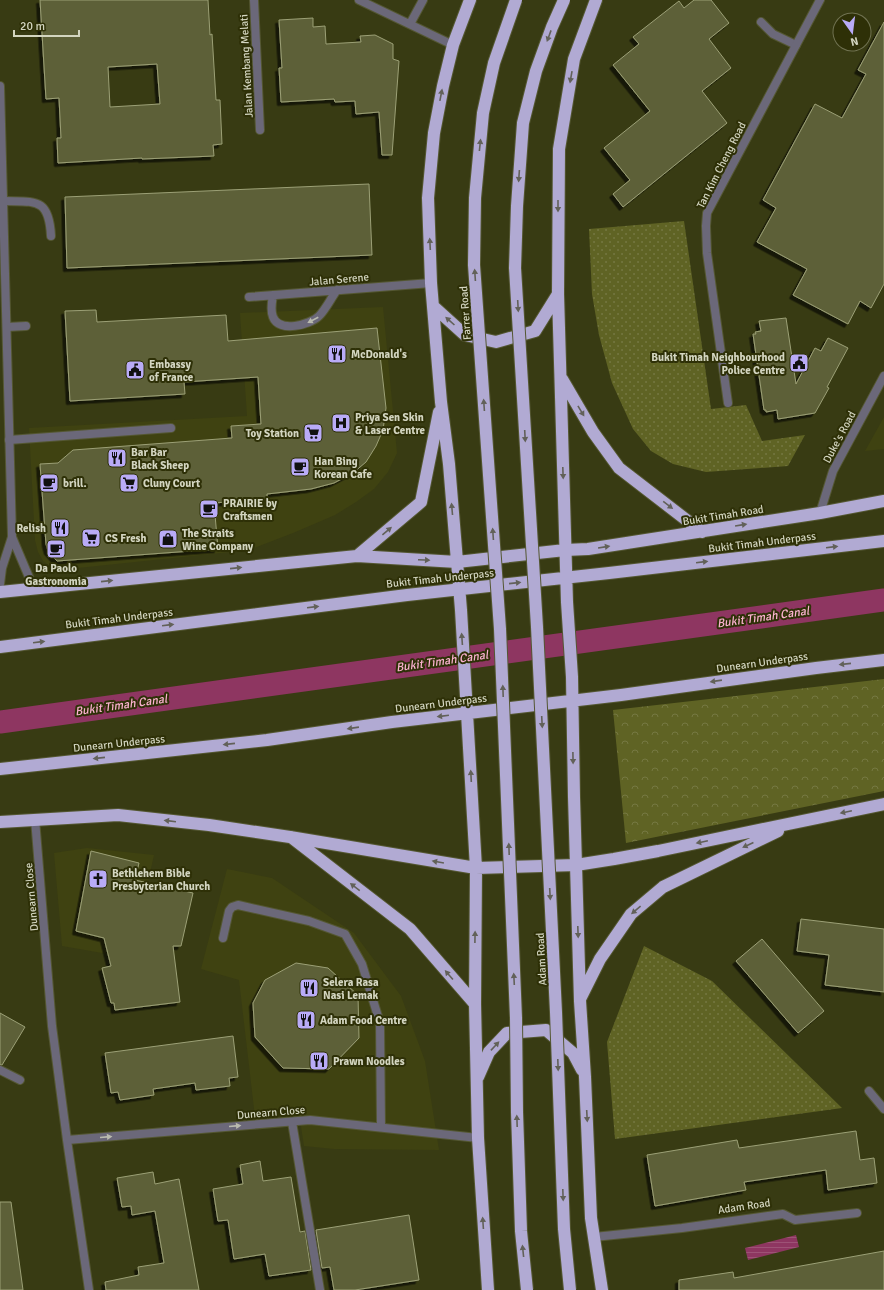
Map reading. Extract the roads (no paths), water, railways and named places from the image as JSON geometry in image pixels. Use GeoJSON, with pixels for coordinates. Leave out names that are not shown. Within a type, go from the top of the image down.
{"type":"FeatureCollection","features":[{"type":"Feature","properties":{"kind":"highway"},"geometry":{"type":"LineString","coordinates":[[470,0],[453,45],[443,86],[434,133],[428,198],[431,283],[441,402],[449,464],[461,610],[476,868],[476,1080],[478,1138],[488,1290]]}},
{"type":"Feature","properties":{"kind":"highway","name":"Farrer Road"},"geometry":{"type":"LineString","coordinates":[[516,0],[494,63],[484,113],[475,198],[474,265],[500,629],[516,1018],[517,1112],[521,1231],[527,1290]]}},
{"type":"Feature","properties":{"kind":"highway","name":"Adam Road"},"geometry":{"type":"LineString","coordinates":[[564,0],[552,27],[536,71],[523,123],[517,206],[515,268],[537,628],[556,1012],[564,1230],[570,1290]]}},
{"type":"Feature","properties":{"kind":"highway"},"geometry":{"type":"LineString","coordinates":[[596,0],[574,59],[558,149],[558,294],[565,550],[572,677],[580,1001],[591,1218],[602,1290]]}},
{"type":"Feature","properties":{"kind":"highway"},"geometry":{"type":"LineString","coordinates":[[434,307],[465,335],[496,342],[535,331],[558,294]]}},
{"type":"Feature","properties":{"kind":"highway"},"geometry":{"type":"LineString","coordinates":[[561,378],[593,432],[619,468],[702,532]]}},
{"type":"Feature","properties":{"kind":"highway"},"geometry":{"type":"LineString","coordinates":[[357,556],[421,502],[441,402]]}},
{"type":"Feature","properties":{"kind":"highway","name":"Bukit Timah Road"},"geometry":{"type":"LineString","coordinates":[[0,592],[357,556],[457,562],[565,550],[588,549],[702,532],[884,501]]}},
{"type":"Feature","properties":{"kind":"highway","name":"Bukit Timah Underpass"},"geometry":{"type":"LineString","coordinates":[[0,647],[407,595],[884,541]]}},
{"type":"Feature","properties":{"kind":"highway","name":"Dunearn Underpass"},"geometry":{"type":"LineString","coordinates":[[0,769],[267,740],[392,722],[613,696],[884,660]]}},
{"type":"Feature","properties":{"kind":"highway"},"geometry":{"type":"LineString","coordinates":[[0,822],[118,814],[290,837],[476,868],[576,865],[658,851],[884,804]]}},
{"type":"Feature","properties":{"kind":"highway"},"geometry":{"type":"LineString","coordinates":[[580,1001],[600,959],[630,914],[663,887],[795,823]]}},
{"type":"Feature","properties":{"kind":"highway"},"geometry":{"type":"LineString","coordinates":[[290,837],[410,929],[475,1004]]}},
{"type":"Feature","properties":{"kind":"highway"},"geometry":{"type":"LineString","coordinates":[[476,1080],[489,1052],[507,1033],[546,1030],[573,1053],[585,1077]]}},
{"type":"Feature","properties":{"kind":"street","name":"Jalan Kembang Melati"},"geometry":{"type":"LineString","coordinates":[[254,0],[260,130]]}},
{"type":"Feature","properties":{"kind":"street"},"geometry":{"type":"LineString","coordinates":[[359,0],[453,45]]}},
{"type":"Feature","properties":{"kind":"street"},"geometry":{"type":"LineString","coordinates":[[410,24],[423,0]]}},
{"type":"Feature","properties":{"kind":"street","name":"Tan Kim Cheng Road"},"geometry":{"type":"LineString","coordinates":[[728,403],[707,253],[706,226],[708,213],[820,0]]}},
{"type":"Feature","properties":{"kind":"street"},"geometry":{"type":"LineString","coordinates":[[762,22],[773,34],[796,45]]}},
{"type":"Feature","properties":{"kind":"street"},"geometry":{"type":"LineString","coordinates":[[0,86],[12,537],[2,568],[0,584]]}},
{"type":"Feature","properties":{"kind":"street"},"geometry":{"type":"LineString","coordinates":[[3,201],[32,201],[42,206],[49,215],[51,236]]}},
{"type":"Feature","properties":{"kind":"street","name":"Jalan Serene"},"geometry":{"type":"LineString","coordinates":[[249,297],[431,283]]}},
{"type":"Feature","properties":{"kind":"street"},"geometry":{"type":"LineString","coordinates":[[273,295],[273,317],[277,323],[287,327],[303,325],[319,316],[337,290]]}},
{"type":"Feature","properties":{"kind":"street"},"geometry":{"type":"LineString","coordinates":[[7,328],[26,326]]}},
{"type":"Feature","properties":{"kind":"street","name":"Duke's Road"},"geometry":{"type":"LineString","coordinates":[[820,512],[833,471],[884,376]]}},
{"type":"Feature","properties":{"kind":"street"},"geometry":{"type":"LineString","coordinates":[[9,440],[171,428]]}},
{"type":"Feature","properties":{"kind":"street"},"geometry":{"type":"LineString","coordinates":[[12,537],[34,589]]}},
{"type":"Feature","properties":{"kind":"street","name":"Dunearn Close"},"geometry":{"type":"LineString","coordinates":[[35,819],[52,1026],[89,1290]]}},
{"type":"Feature","properties":{"kind":"street"},"geometry":{"type":"LineString","coordinates":[[223,938],[229,911],[232,907],[238,905],[309,922],[345,934],[362,964],[380,1023],[381,1127]]}},
{"type":"Feature","properties":{"kind":"street"},"geometry":{"type":"LineString","coordinates":[[0,1070],[20,1080]]}},
{"type":"Feature","properties":{"kind":"street"},"geometry":{"type":"LineString","coordinates":[[869,1091],[884,1109]]}},
{"type":"Feature","properties":{"kind":"street","name":"Dunearn Close"},"geometry":{"type":"LineString","coordinates":[[67,1140],[310,1120],[478,1138]]}},
{"type":"Feature","properties":{"kind":"street"},"geometry":{"type":"LineString","coordinates":[[292,1122],[320,1290]]}},
{"type":"Feature","properties":{"kind":"street","name":"Adam Road"},"geometry":{"type":"LineString","coordinates":[[594,1237],[783,1214],[795,1220],[857,1213]]}},
{"type":"Feature","properties":{"kind":"waterway","name":"Bukit Timah Canal"},"geometry":{"type":"LineString","coordinates":[[0,722],[884,600]]}},
{"type":"Feature","properties":{"kind":"place","name":"McDonald's"},"geometry":{"type":"Point","coordinates":[337,354]}},
{"type":"Feature","properties":{"kind":"place","name":"Bukit Timah Neighbourhood Police Centre"},"geometry":{"type":"Point","coordinates":[799,363]}},
{"type":"Feature","properties":{"kind":"place","name":"Embassy of France"},"geometry":{"type":"Point","coordinates":[135,370]}},
{"type":"Feature","properties":{"kind":"place","name":"Priya Sen Skin & Laser Centre"},"geometry":{"type":"Point","coordinates":[341,423]}},
{"type":"Feature","properties":{"kind":"place","name":"Toy Station"},"geometry":{"type":"Point","coordinates":[313,433]}},
{"type":"Feature","properties":{"kind":"place","name":"Bar Bar Black Sheep"},"geometry":{"type":"Point","coordinates":[117,458]}},
{"type":"Feature","properties":{"kind":"place","name":"Han Bing Korean Cafe"},"geometry":{"type":"Point","coordinates":[300,467]}},
{"type":"Feature","properties":{"kind":"place","name":"brill."},"geometry":{"type":"Point","coordinates":[49,483]}},
{"type":"Feature","properties":{"kind":"place","name":"Cluny Court"},"geometry":{"type":"Point","coordinates":[129,483]}},
{"type":"Feature","properties":{"kind":"place","name":"PRAIRIE by Craftsmen"},"geometry":{"type":"Point","coordinates":[209,509]}},
{"type":"Feature","properties":{"kind":"place","name":"Relish"},"geometry":{"type":"Point","coordinates":[60,528]}},
{"type":"Feature","properties":{"kind":"place","name":"CS Fresh"},"geometry":{"type":"Point","coordinates":[91,538]}},
{"type":"Feature","properties":{"kind":"place","name":"The Straits Wine Company"},"geometry":{"type":"Point","coordinates":[168,539]}},
{"type":"Feature","properties":{"kind":"place","name":"Da Paolo Gastronomia"},"geometry":{"type":"Point","coordinates":[56,549]}},
{"type":"Feature","properties":{"kind":"place","name":"Bethlehem Bible Presbyterian Church"},"geometry":{"type":"Point","coordinates":[98,879]}},
{"type":"Feature","properties":{"kind":"place","name":"Selera Rasa Nasi Lemak"},"geometry":{"type":"Point","coordinates":[309,988]}},
{"type":"Feature","properties":{"kind":"place","name":"Adam Food Centre"},"geometry":{"type":"Point","coordinates":[306,1020]}},
{"type":"Feature","properties":{"kind":"place","name":"Prawn Noodles"},"geometry":{"type":"Point","coordinates":[319,1061]}}]}
